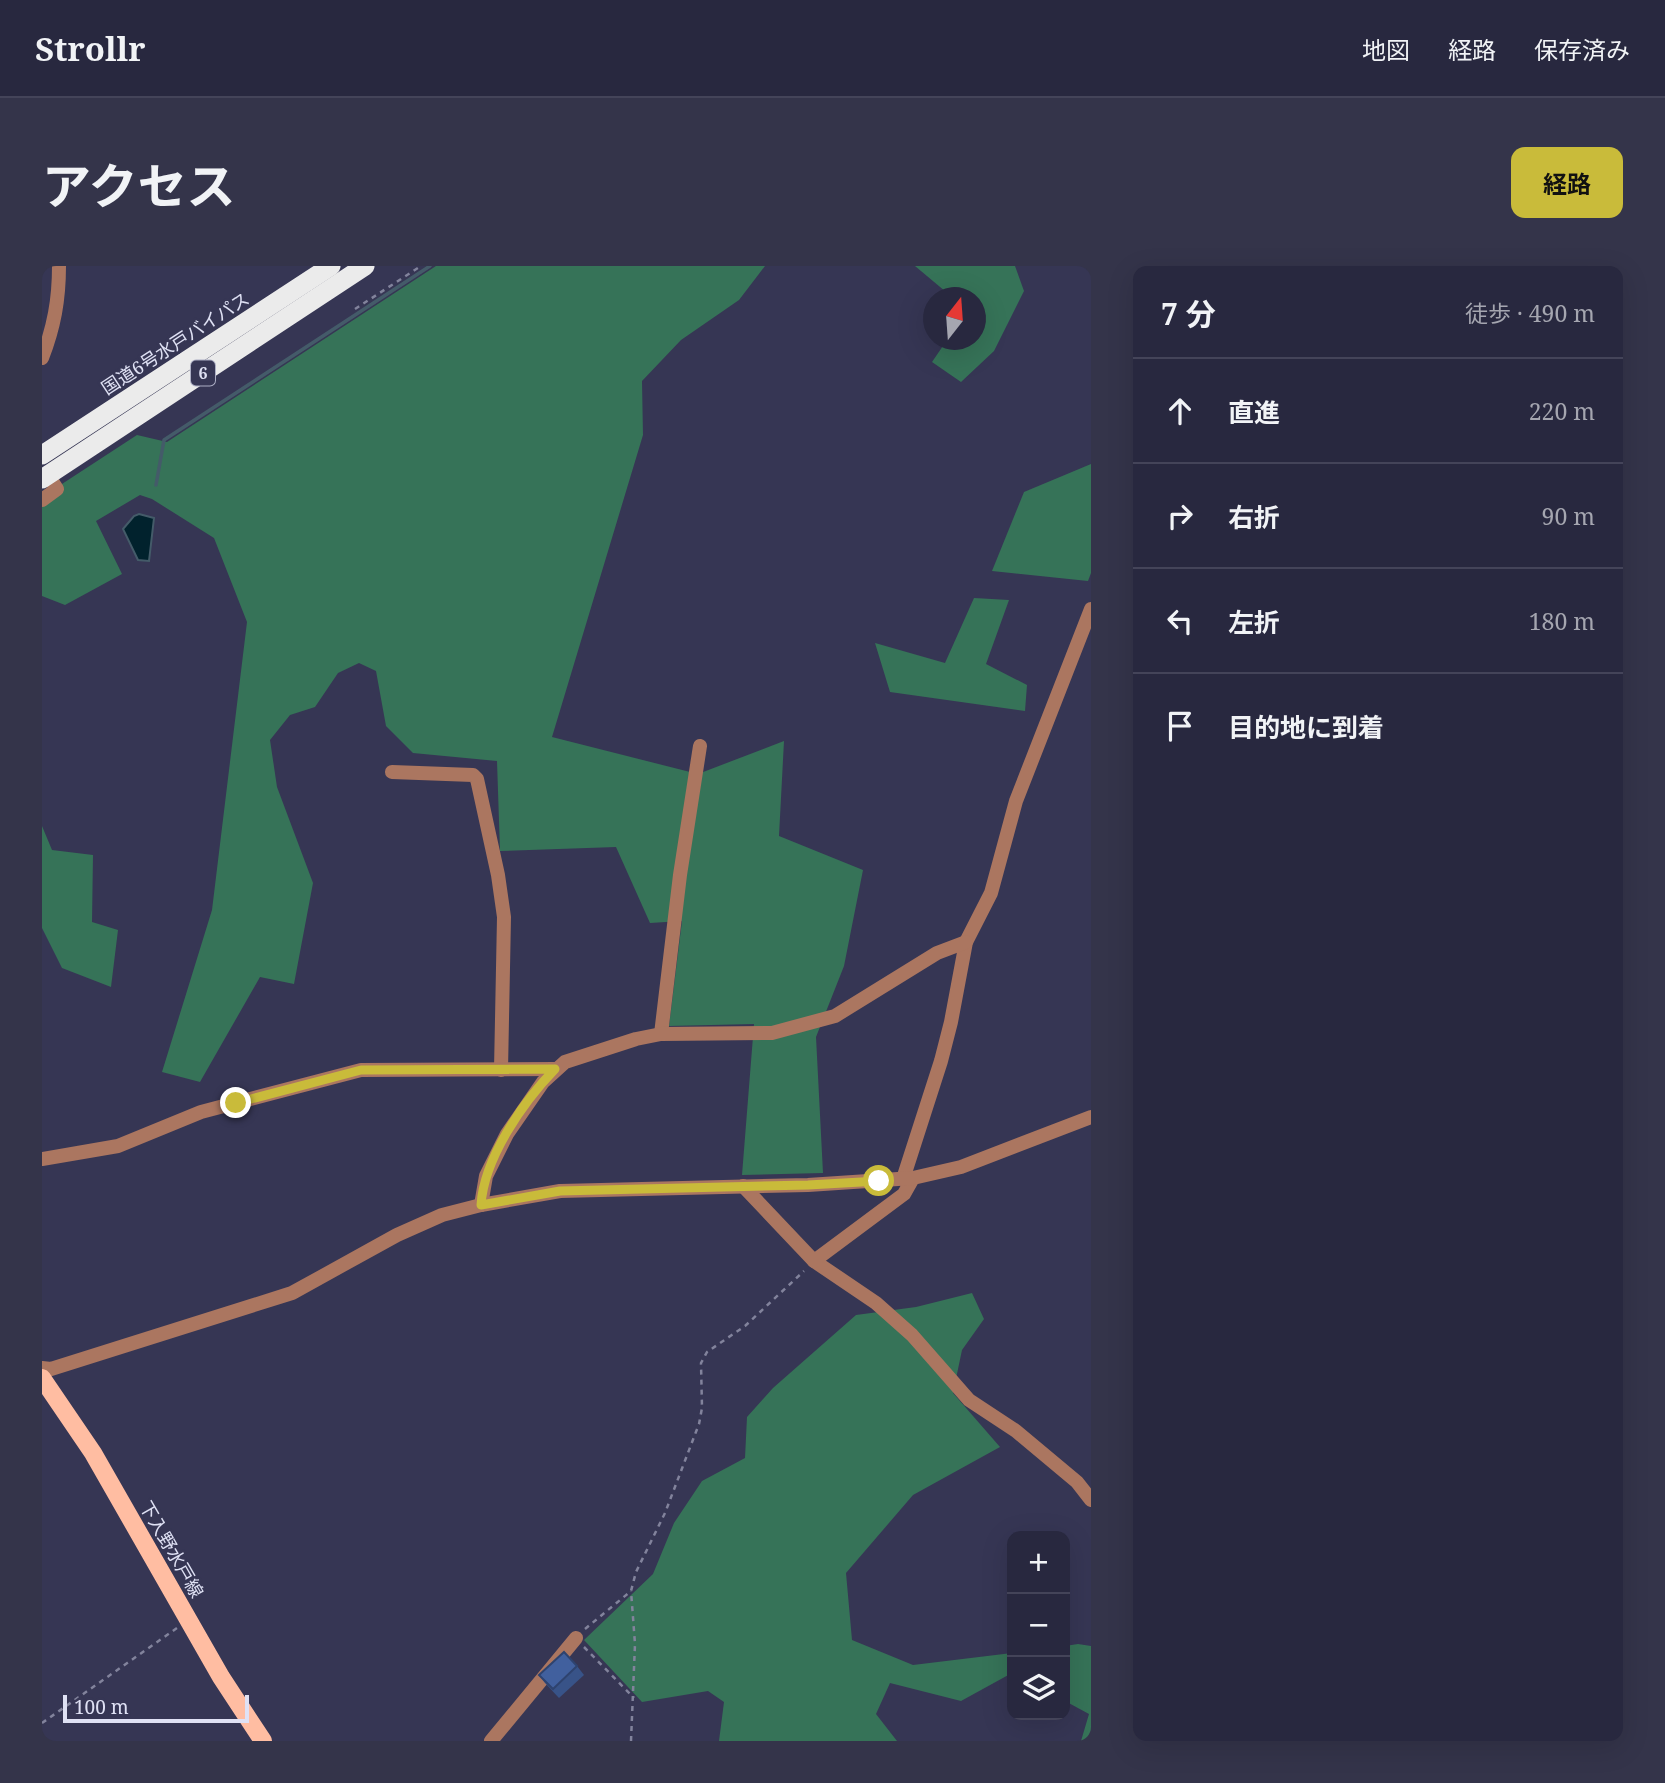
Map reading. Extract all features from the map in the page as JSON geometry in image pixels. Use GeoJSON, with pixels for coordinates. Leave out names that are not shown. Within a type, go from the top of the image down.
{"type":"FeatureCollection","features":[{"type":"Feature","properties":{"kind":"highway","name":"国道6号水戸バイパス"},"geometry":{"type":"LineString","coordinates":[[42,455],[331,266]]}},
{"type":"Feature","properties":{"kind":"highway","name":"6"},"geometry":{"type":"LineString","coordinates":[[45,477],[365,266]]}},
{"type":"Feature","properties":{"kind":"main road","name":"下入野水戸線"},"geometry":{"type":"LineString","coordinates":[[42,1378],[93,1453],[188,1619],[263,1741]]}},
{"type":"Feature","properties":{"kind":"street"},"geometry":{"type":"LineString","coordinates":[[42,358],[55,322],[59,266]]}},
{"type":"Feature","properties":{"kind":"street"},"geometry":{"type":"LineString","coordinates":[[42,500],[57,489],[45,477]]}},
{"type":"Feature","properties":{"kind":"street"},"geometry":{"type":"LineString","coordinates":[[814,1261],[904,1194],[951,1022],[966,942],[991,893],[1016,801],[1091,609]]}},
{"type":"Feature","properties":{"kind":"street"},"geometry":{"type":"LineString","coordinates":[[661,1034],[680,875],[700,746]]}},
{"type":"Feature","properties":{"kind":"street"},"geometry":{"type":"LineString","coordinates":[[393,772],[473,775],[477,779],[498,875],[504,917],[501,1070]]}},
{"type":"Feature","properties":{"kind":"street"},"geometry":{"type":"LineString","coordinates":[[481,1205],[486,1176],[507,1134],[555,1069],[580,1056],[661,1034],[772,1033],[835,1016],[937,953],[966,942]]}},
{"type":"Feature","properties":{"kind":"street"},"geometry":{"type":"LineString","coordinates":[[42,1159],[118,1146],[201,1112],[361,1070],[555,1069]]}},
{"type":"Feature","properties":{"kind":"street"},"geometry":{"type":"LineString","coordinates":[[42,1368],[51,1368],[292,1293],[397,1235],[442,1215],[481,1205],[560,1191],[808,1185],[908,1179],[961,1167],[1091,1117]]}},
{"type":"Feature","properties":{"kind":"street"},"geometry":{"type":"LineString","coordinates":[[743,1186],[814,1261],[876,1303],[912,1335],[969,1400],[1016,1431],[1077,1482],[1091,1500]]}},
{"type":"Feature","properties":{"kind":"street"},"geometry":{"type":"LineString","coordinates":[[491,1741],[576,1638]]}},
{"type":"Feature","properties":{"kind":"path"},"geometry":{"type":"LineString","coordinates":[[355,309],[421,266]]}},
{"type":"Feature","properties":{"kind":"path"},"geometry":{"type":"LineString","coordinates":[[631,1741],[635,1644],[631,1591],[636,1572],[665,1513],[699,1424],[702,1408],[701,1363],[706,1352],[746,1326],[814,1261]]}},
{"type":"Feature","properties":{"kind":"path"},"geometry":{"type":"LineString","coordinates":[[631,1591],[576,1638],[634,1698]]}},
{"type":"Feature","properties":{"kind":"path"},"geometry":{"type":"LineString","coordinates":[[42,1723],[188,1619]]}},
{"type":"Feature","properties":{"kind":"green space"},"geometry":{"type":"Polygon","coordinates":[[[436,266],[765,266],[739,300],[681,340],[642,381],[643,435],[552,737],[698,774],[784,741],[779,836],[863,870],[844,966],[816,1037],[823,1173],[742,1175],[754,1024],[669,1026],[682,921],[650,923],[616,847],[500,851],[497,761],[413,753],[386,726],[376,671],[359,663],[338,673],[315,707],[290,715],[270,740],[277,787],[313,883],[294,984],[260,977],[200,1082],[162,1072],[212,910],[247,622],[214,538],[152,499],[140,495],[96,521],[122,574],[65,605],[42,596],[42,497],[137,435],[167,442],[436,266]]]}},
{"type":"Feature","properties":{"kind":"green space"},"geometry":{"type":"Polygon","coordinates":[[[915,266],[1015,266],[1024,291],[994,351],[961,382],[932,362],[940,350],[986,350],[986,287],[940,287],[915,266]]]}},
{"type":"Feature","properties":{"kind":"green space"},"geometry":{"type":"Polygon","coordinates":[[[1091,464],[1091,573],[1088,581],[992,571],[1024,492],[1091,464]]]}},
{"type":"Feature","properties":{"kind":"green space"},"geometry":{"type":"Polygon","coordinates":[[[974,598],[1009,600],[986,664],[1027,685],[1025,711],[890,692],[875,643],[945,663],[974,598]]]}},
{"type":"Feature","properties":{"kind":"green space"},"geometry":{"type":"Polygon","coordinates":[[[42,826],[52,850],[93,855],[92,922],[118,930],[111,987],[62,968],[42,928],[42,826]]]}},
{"type":"Feature","properties":{"kind":"green space"},"geometry":{"type":"Polygon","coordinates":[[[972,1293],[984,1319],[962,1350],[953,1393],[1000,1447],[913,1495],[846,1573],[852,1640],[913,1665],[1007,1654],[1007,1676],[961,1701],[890,1683],[876,1714],[897,1741],[719,1741],[724,1702],[708,1691],[642,1702],[584,1640],[653,1574],[674,1523],[702,1481],[745,1458],[747,1417],[773,1388],[856,1315],[916,1307],[972,1293]]]}},
{"type":"Feature","properties":{"kind":"green space"},"geometry":{"type":"Polygon","coordinates":[[[1070,1645],[1091,1646],[1091,1741],[1081,1741],[1089,1714],[1070,1704],[1070,1645]]]}},
{"type":"Feature","properties":{"kind":"water"},"geometry":{"type":"Polygon","coordinates":[[[139,514],[154,518],[149,561],[138,560],[123,529],[139,514]]]}},
{"type":"Feature","properties":{"kind":"building"},"geometry":{"type":"Polygon","coordinates":[[[564,1652],[577,1666],[553,1689],[539,1675],[564,1652]]]}},
{"type":"Feature","properties":{"kind":"waterway"},"geometry":{"type":"LineString","coordinates":[[156,485],[164,440],[430,266]]}},
{"type":"Feature","properties":{"kind":"route"},"geometry":{"type":"LineString","coordinates":[[236,1103],[361,1070],[555,1069],[542,1082],[507,1134],[486,1176],[481,1205],[560,1191],[879,1181]]}}]}
